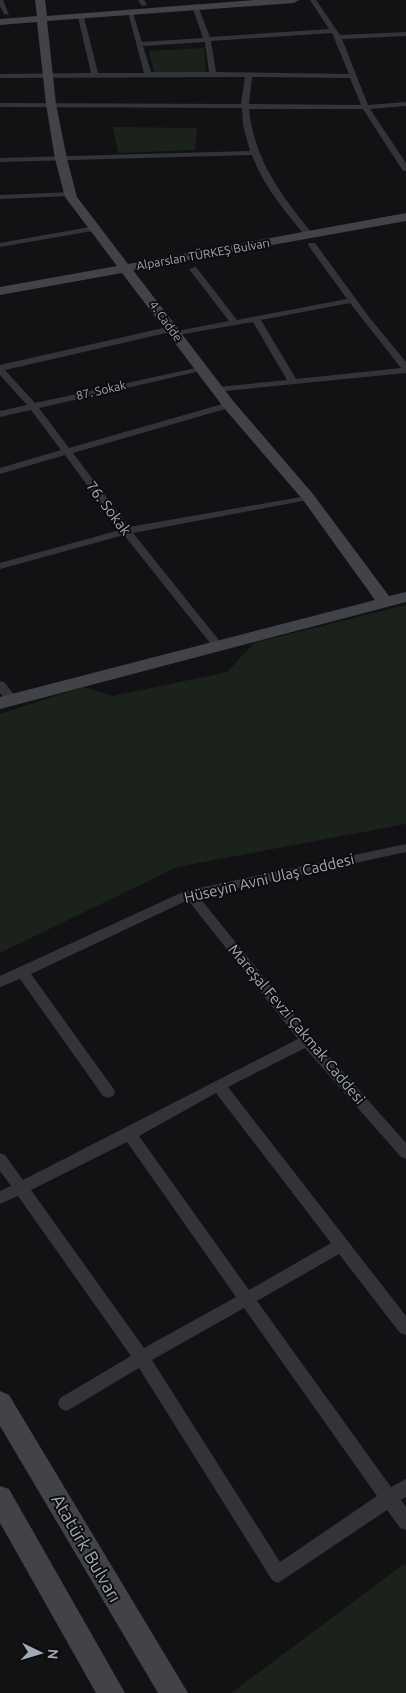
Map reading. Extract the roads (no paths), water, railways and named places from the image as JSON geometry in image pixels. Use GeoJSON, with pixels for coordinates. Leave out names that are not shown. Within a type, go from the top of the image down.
{"type":"FeatureCollection","features":[{"type":"Feature","properties":{"kind":"street"},"geometry":{"type":"LineString","coordinates":[[0,0],[2,17],[41,10],[143,2],[212,0]]}},
{"type":"Feature","properties":{"kind":"street"},"geometry":{"type":"LineString","coordinates":[[41,10],[81,17],[195,6],[294,0]]}},
{"type":"Feature","properties":{"kind":"street"},"geometry":{"type":"LineString","coordinates":[[313,0],[336,34],[365,107],[406,169]]}},
{"type":"Feature","properties":{"kind":"street"},"geometry":{"type":"LineString","coordinates":[[195,6],[207,40],[212,74]]}},
{"type":"Feature","properties":{"kind":"street","name":"4. Cadde"},"geometry":{"type":"LineString","coordinates":[[41,10],[51,104],[70,194],[218,390],[308,497],[385,602]]}},
{"type":"Feature","properties":{"kind":"street"},"geometry":{"type":"LineString","coordinates":[[130,13],[148,75]]}},
{"type":"Feature","properties":{"kind":"street"},"geometry":{"type":"LineString","coordinates":[[81,17],[96,75]]}},
{"type":"Feature","properties":{"kind":"street"},"geometry":{"type":"LineString","coordinates":[[139,44],[336,34],[406,34]]}},
{"type":"Feature","properties":{"kind":"street"},"geometry":{"type":"LineString","coordinates":[[0,76],[249,74],[353,76]]}},
{"type":"Feature","properties":{"kind":"street"},"geometry":{"type":"LineString","coordinates":[[249,74],[245,105],[253,152],[272,189],[406,369]]}},
{"type":"Feature","properties":{"kind":"street"},"geometry":{"type":"LineString","coordinates":[[0,105],[365,107],[406,104]]}},
{"type":"Feature","properties":{"kind":"street"},"geometry":{"type":"LineString","coordinates":[[0,160],[253,152]]}},
{"type":"Feature","properties":{"kind":"street"},"geometry":{"type":"LineString","coordinates":[[0,197],[70,194]]}},
{"type":"Feature","properties":{"kind":"street","name":"Alparslan TÜRKEŞ Bulvarı"},"geometry":{"type":"LineString","coordinates":[[0,290],[131,273],[310,240],[406,217]]}},
{"type":"Feature","properties":{"kind":"street"},"geometry":{"type":"LineString","coordinates":[[0,245],[94,228]]}},
{"type":"Feature","properties":{"kind":"street"},"geometry":{"type":"LineString","coordinates":[[0,302],[131,273],[193,269],[310,240],[406,229]]}},
{"type":"Feature","properties":{"kind":"street"},"geometry":{"type":"LineString","coordinates":[[193,269],[235,323]]}},
{"type":"Feature","properties":{"kind":"street"},"geometry":{"type":"LineString","coordinates":[[1,372],[173,331],[235,323],[353,300]]}},
{"type":"Feature","properties":{"kind":"street"},"geometry":{"type":"LineString","coordinates":[[256,319],[293,382]]}},
{"type":"Feature","properties":{"kind":"street","name":"87. Sokak"},"geometry":{"type":"LineString","coordinates":[[0,414],[202,368]]}},
{"type":"Feature","properties":{"kind":"street"},"geometry":{"type":"LineString","coordinates":[[218,390],[406,369]]}},
{"type":"Feature","properties":{"kind":"street","name":"76. Sokak"},"geometry":{"type":"LineString","coordinates":[[1,372],[33,406],[126,531],[218,646]]}},
{"type":"Feature","properties":{"kind":"street"},"geometry":{"type":"LineString","coordinates":[[0,471],[229,404]]}},
{"type":"Feature","properties":{"kind":"street"},"geometry":{"type":"LineString","coordinates":[[0,566],[126,531],[308,497]]}},
{"type":"Feature","properties":{"kind":"street"},"geometry":{"type":"LineString","coordinates":[[0,685],[6,701],[406,597]]}},
{"type":"Feature","properties":{"kind":"street","name":"Hüseyin Avni Ulaş Caddesi"},"geometry":{"type":"LineString","coordinates":[[0,982],[190,894],[406,848]]}},
{"type":"Feature","properties":{"kind":"street","name":"Mareşal Fevzi Çakmak Caddesi"},"geometry":{"type":"LineString","coordinates":[[190,894],[307,1041],[406,1153]]}},
{"type":"Feature","properties":{"kind":"street"},"geometry":{"type":"LineString","coordinates":[[22,972],[108,1092]]}},
{"type":"Feature","properties":{"kind":"street"},"geometry":{"type":"LineString","coordinates":[[0,1198],[129,1134],[218,1085],[307,1041]]}},
{"type":"Feature","properties":{"kind":"street"},"geometry":{"type":"LineString","coordinates":[[218,1085],[406,1328]]}},
{"type":"Feature","properties":{"kind":"street"},"geometry":{"type":"LineString","coordinates":[[129,1134],[406,1522]]}},
{"type":"Feature","properties":{"kind":"street"},"geometry":{"type":"LineString","coordinates":[[0,1159],[21,1186],[140,1357],[278,1574],[406,1487]]}},
{"type":"Feature","properties":{"kind":"street"},"geometry":{"type":"LineString","coordinates":[[66,1403],[140,1357],[248,1300],[341,1245]]}},
{"type":"Feature","properties":{"kind":"street","name":"Atatürk Bulvarı"},"geometry":{"type":"LineString","coordinates":[[0,1403],[174,1693]]}},
{"type":"Feature","properties":{"kind":"street"},"geometry":{"type":"LineString","coordinates":[[0,1498],[110,1693]]}}]}
